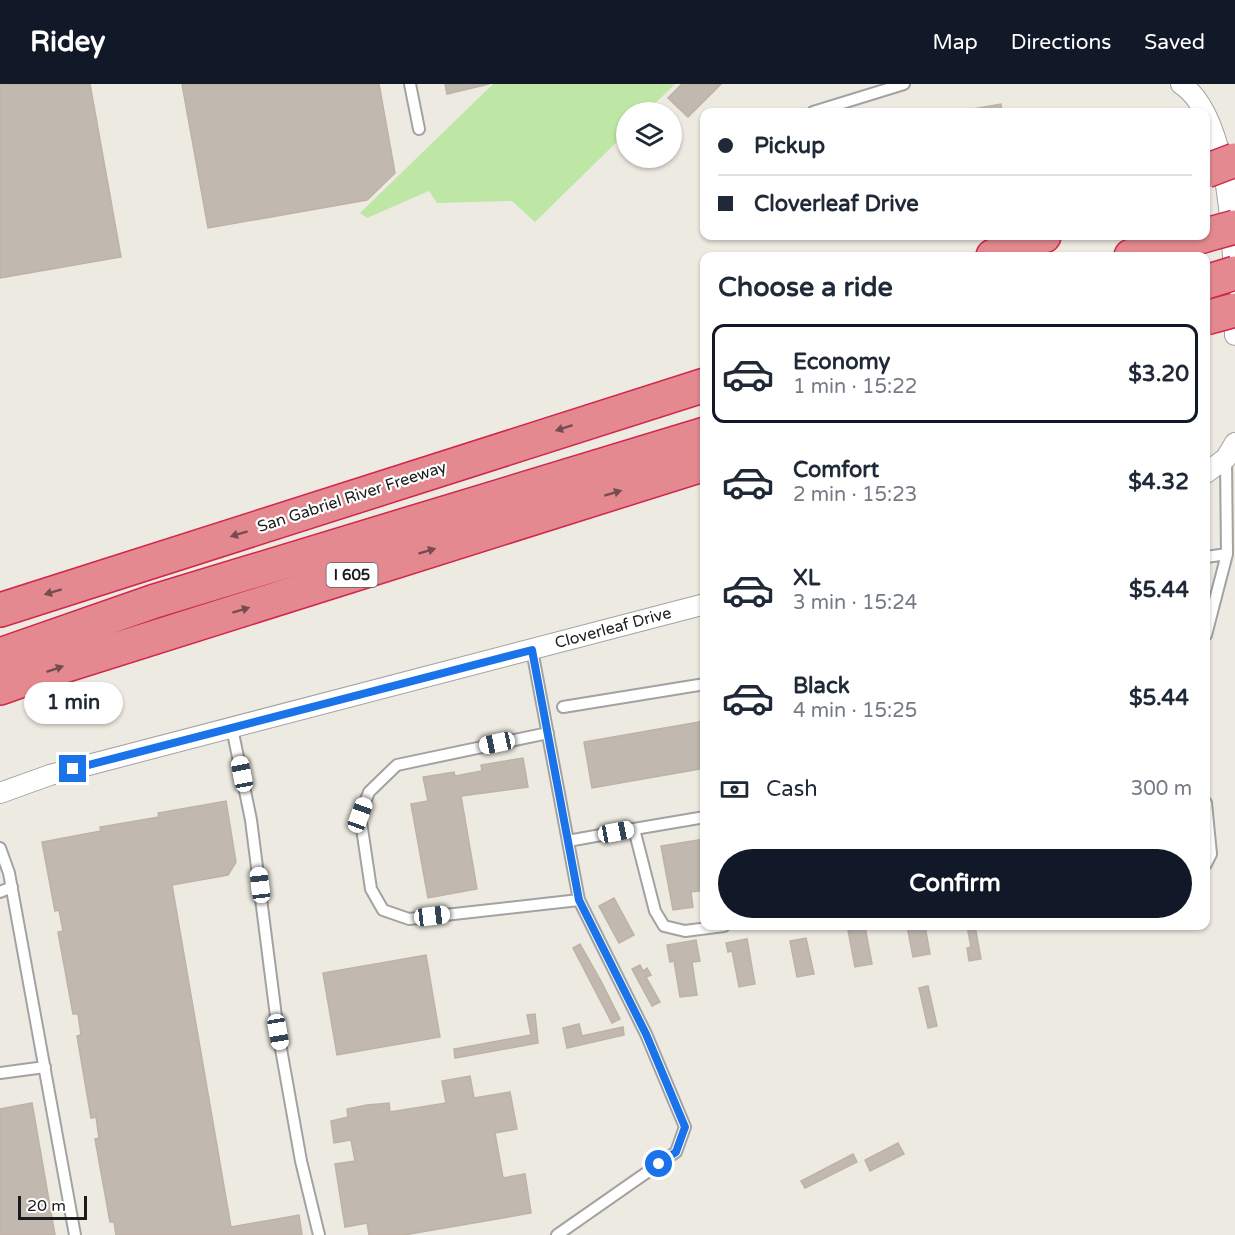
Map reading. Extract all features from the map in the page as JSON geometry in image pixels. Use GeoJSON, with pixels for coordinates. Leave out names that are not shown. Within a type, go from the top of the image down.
{"type":"FeatureCollection","features":[{"type":"Feature","properties":{"kind":"highway"},"geometry":{"type":"LineString","coordinates":[[1210,169],[1235,160]]}},
{"type":"Feature","properties":{"kind":"highway"},"geometry":{"type":"LineString","coordinates":[[1210,234],[1235,226]]}},
{"type":"Feature","properties":{"kind":"highway"},"geometry":{"type":"LineString","coordinates":[[1003,252],[1034,240]]}},
{"type":"Feature","properties":{"kind":"highway"},"geometry":{"type":"LineString","coordinates":[[1147,252],[1188,240]]}},
{"type":"Feature","properties":{"kind":"highway"},"geometry":{"type":"LineString","coordinates":[[1210,263],[1235,256]]}},
{"type":"Feature","properties":{"kind":"highway"},"geometry":{"type":"LineString","coordinates":[[1210,281],[1235,273]]}},
{"type":"Feature","properties":{"kind":"highway"},"geometry":{"type":"LineString","coordinates":[[1210,317],[1235,310]]}},
{"type":"Feature","properties":{"kind":"highway"},"geometry":{"type":"LineString","coordinates":[[620,410],[700,377]]}},
{"type":"Feature","properties":{"kind":"highway","name":"San Gabriel River Freeway"},"geometry":{"type":"LineString","coordinates":[[0,610],[620,410],[700,386]]}},
{"type":"Feature","properties":{"kind":"highway"},"geometry":{"type":"LineString","coordinates":[[0,638],[273,549],[700,419]]}},
{"type":"Feature","properties":{"kind":"highway"},"geometry":{"type":"LineString","coordinates":[[0,655],[155,601],[700,436]]}},
{"type":"Feature","properties":{"kind":"highway","name":"I 605"},"geometry":{"type":"LineString","coordinates":[[0,688],[700,466]]}},
{"type":"Feature","properties":{"kind":"street"},"geometry":{"type":"LineString","coordinates":[[1181,84],[1206,108]]}},
{"type":"Feature","properties":{"kind":"street"},"geometry":{"type":"LineString","coordinates":[[1210,114],[1217,125],[1233,186],[1235,335]]}},
{"type":"Feature","properties":{"kind":"street"},"geometry":{"type":"LineString","coordinates":[[1210,469],[1231,450]]}},
{"type":"Feature","properties":{"kind":"street","name":"Cloverleaf Drive"},"geometry":{"type":"LineString","coordinates":[[0,793],[50,775],[700,605]]}},
{"type":"Feature","properties":{"kind":"lane"},"geometry":{"type":"LineString","coordinates":[[410,84],[419,129]]}},
{"type":"Feature","properties":{"kind":"lane"},"geometry":{"type":"LineString","coordinates":[[826,108],[904,84]]}},
{"type":"Feature","properties":{"kind":"lane"},"geometry":{"type":"LineString","coordinates":[[1210,620],[1227,554],[1231,450]]}},
{"type":"Feature","properties":{"kind":"lane"},"geometry":{"type":"LineString","coordinates":[[1210,557],[1227,554]]}},
{"type":"Feature","properties":{"kind":"lane"},"geometry":{"type":"LineString","coordinates":[[532,650],[579,900],[646,1034],[685,1127],[676,1152],[557,1235]]}},
{"type":"Feature","properties":{"kind":"lane"},"geometry":{"type":"LineString","coordinates":[[563,707],[700,685]]}},
{"type":"Feature","properties":{"kind":"lane"},"geometry":{"type":"LineString","coordinates":[[232,728],[251,820],[278,1032],[301,1161],[319,1235]]}},
{"type":"Feature","properties":{"kind":"lane"},"geometry":{"type":"LineString","coordinates":[[548,733],[397,765],[369,792],[360,815],[371,889],[383,910],[409,919],[579,900]]}},
{"type":"Feature","properties":{"kind":"lane"},"geometry":{"type":"LineString","coordinates":[[568,842],[700,818]]}},
{"type":"Feature","properties":{"kind":"lane"},"geometry":{"type":"LineString","coordinates":[[634,829],[655,911],[664,926],[685,931],[700,929]]}},
{"type":"Feature","properties":{"kind":"lane"},"geometry":{"type":"LineString","coordinates":[[1210,837],[1212,854],[1210,857]]}},
{"type":"Feature","properties":{"kind":"lane"},"geometry":{"type":"LineString","coordinates":[[0,848],[12,887],[75,1235]]}},
{"type":"Feature","properties":{"kind":"lane"},"geometry":{"type":"LineString","coordinates":[[0,892],[12,887]]}},
{"type":"Feature","properties":{"kind":"lane"},"geometry":{"type":"LineString","coordinates":[[0,1073],[45,1067]]}},
{"type":"Feature","properties":{"kind":"green space"},"geometry":{"type":"Polygon","coordinates":[[[493,84],[675,84],[656,102],[616,102],[616,143],[535,222],[512,201],[437,203],[429,191],[367,218],[360,213],[493,84]]]}},
{"type":"Feature","properties":{"kind":"building"},"geometry":{"type":"Polygon","coordinates":[[[0,84],[90,84],[121,257],[0,278],[0,84]]]}},
{"type":"Feature","properties":{"kind":"building"},"geometry":{"type":"Polygon","coordinates":[[[182,84],[379,84],[395,173],[367,200],[208,228],[182,84]]]}},
{"type":"Feature","properties":{"kind":"building"},"geometry":{"type":"Polygon","coordinates":[[[445,84],[489,84],[447,94],[445,84]]]}},
{"type":"Feature","properties":{"kind":"building"},"geometry":{"type":"Polygon","coordinates":[[[682,84],[721,84],[688,117],[682,111],[682,102],[672,102],[668,98],[682,84]]]}},
{"type":"Feature","properties":{"kind":"building"},"geometry":{"type":"Polygon","coordinates":[[[1001,104],[1002,108],[978,108],[1001,104]]]}},
{"type":"Feature","properties":{"kind":"building"},"geometry":{"type":"Polygon","coordinates":[[[700,722],[700,769],[592,788],[584,742],[700,722]]]}},
{"type":"Feature","properties":{"kind":"building"},"geometry":{"type":"Polygon","coordinates":[[[523,758],[528,787],[461,796],[477,889],[428,898],[411,804],[428,801],[423,777],[454,772],[455,776],[482,771],[481,765],[523,758]]]}},
{"type":"Feature","properties":{"kind":"building"},"geometry":{"type":"Polygon","coordinates":[[[226,801],[236,862],[228,875],[172,885],[231,1227],[299,1215],[302,1235],[116,1235],[114,1222],[110,1222],[95,1139],[99,1138],[96,1117],[91,1118],[77,1036],[81,1035],[78,1014],[73,1014],[58,932],[63,931],[59,910],[55,911],[42,842],[101,831],[100,827],[159,817],[158,813],[226,801]]]}},
{"type":"Feature","properties":{"kind":"building"},"geometry":{"type":"Polygon","coordinates":[[[700,840],[700,891],[691,892],[693,907],[673,910],[661,846],[700,840]]]}},
{"type":"Feature","properties":{"kind":"building"},"geometry":{"type":"Polygon","coordinates":[[[614,898],[634,935],[619,943],[599,906],[614,898]]]}},
{"type":"Feature","properties":{"kind":"building"},"geometry":{"type":"Polygon","coordinates":[[[848,930],[866,930],[872,964],[855,967],[848,930]]]}},
{"type":"Feature","properties":{"kind":"building"},"geometry":{"type":"Polygon","coordinates":[[[908,930],[926,930],[930,954],[913,957],[908,930]]]}},
{"type":"Feature","properties":{"kind":"building"},"geometry":{"type":"Polygon","coordinates":[[[968,930],[976,930],[981,959],[969,961],[967,948],[971,947],[968,930]]]}},
{"type":"Feature","properties":{"kind":"building"},"geometry":{"type":"Polygon","coordinates":[[[806,938],[814,974],[797,977],[790,941],[806,938]]]}},
{"type":"Feature","properties":{"kind":"building"},"geometry":{"type":"Polygon","coordinates":[[[747,939],[755,984],[739,987],[732,951],[728,952],[726,943],[747,939]]]}},
{"type":"Feature","properties":{"kind":"building"},"geometry":{"type":"Polygon","coordinates":[[[696,940],[700,961],[692,962],[697,995],[680,997],[674,961],[670,962],[667,945],[696,940]]]}},
{"type":"Feature","properties":{"kind":"building"},"geometry":{"type":"Polygon","coordinates":[[[580,944],[620,1019],[612,1023],[573,948],[580,944]]]}},
{"type":"Feature","properties":{"kind":"building"},"geometry":{"type":"Polygon","coordinates":[[[426,955],[440,1037],[337,1055],[323,973],[426,955]]]}},
{"type":"Feature","properties":{"kind":"building"},"geometry":{"type":"Polygon","coordinates":[[[640,965],[643,971],[647,968],[651,975],[646,977],[660,1002],[652,1006],[632,969],[640,965]]]}},
{"type":"Feature","properties":{"kind":"building"},"geometry":{"type":"Polygon","coordinates":[[[928,986],[937,1026],[928,1028],[919,988],[928,986]]]}},
{"type":"Feature","properties":{"kind":"building"},"geometry":{"type":"Polygon","coordinates":[[[535,1014],[538,1043],[455,1058],[454,1049],[531,1035],[527,1015],[535,1014]]]}},
{"type":"Feature","properties":{"kind":"building"},"geometry":{"type":"Polygon","coordinates":[[[579,1024],[582,1036],[623,1027],[624,1035],[567,1048],[563,1028],[579,1024]]]}},
{"type":"Feature","properties":{"kind":"building"},"geometry":{"type":"Polygon","coordinates":[[[470,1076],[474,1098],[510,1092],[517,1129],[495,1133],[503,1178],[525,1174],[531,1213],[404,1235],[369,1235],[367,1223],[345,1227],[335,1164],[355,1161],[351,1140],[334,1143],[331,1121],[348,1117],[347,1109],[367,1105],[389,1103],[390,1112],[446,1103],[442,1081],[470,1076]]]}},
{"type":"Feature","properties":{"kind":"building"},"geometry":{"type":"Polygon","coordinates":[[[32,1103],[55,1235],[0,1235],[0,1109],[32,1103]]]}},
{"type":"Feature","properties":{"kind":"building"},"geometry":{"type":"Polygon","coordinates":[[[898,1143],[904,1154],[870,1171],[865,1160],[898,1143]]]}},
{"type":"Feature","properties":{"kind":"building"},"geometry":{"type":"Polygon","coordinates":[[[853,1154],[857,1162],[805,1188],[801,1181],[853,1154]]]}},
{"type":"Feature","properties":{"kind":"route"},"geometry":{"type":"LineString","coordinates":[[73,769],[532,650],[579,900],[646,1034],[685,1127],[676,1152],[659,1164]]}}]}
